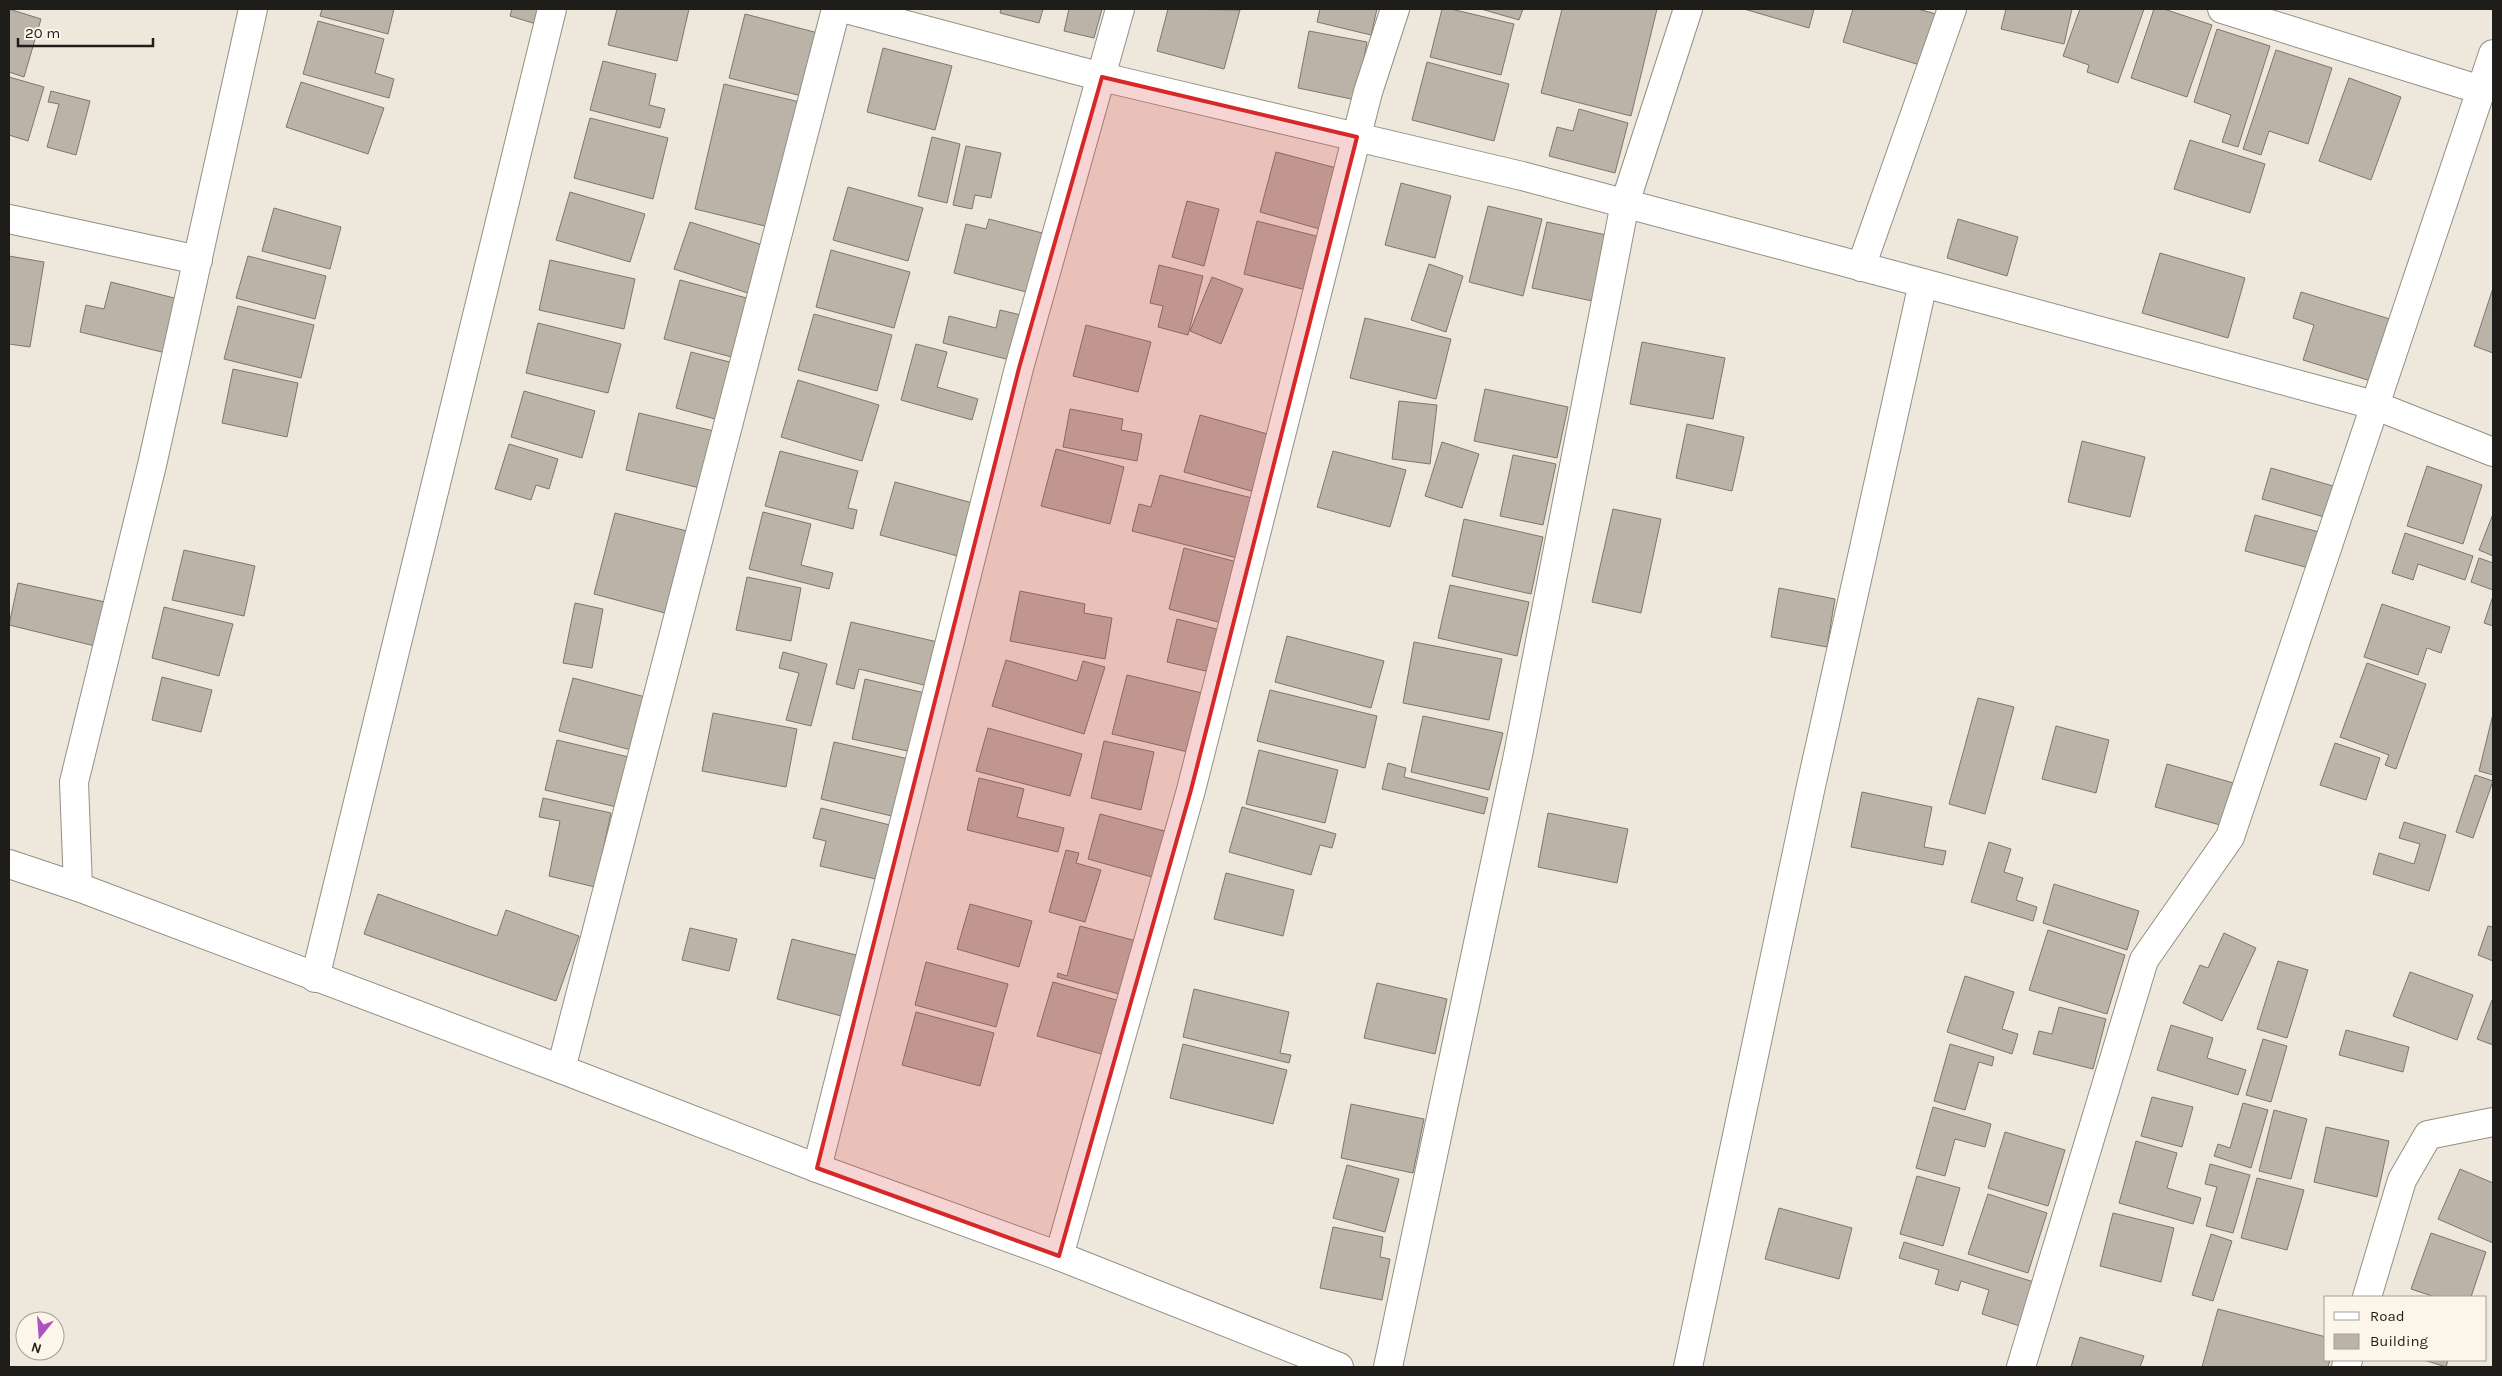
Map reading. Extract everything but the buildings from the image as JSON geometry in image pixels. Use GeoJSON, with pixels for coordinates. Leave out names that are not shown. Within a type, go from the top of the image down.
{"type":"FeatureCollection","features":[{"type":"Feature","properties":{"kind":"street"},"geometry":{"type":"LineString","coordinates":[[78,887],[74,782],[152,466],[254,9]]}},
{"type":"Feature","properties":{"kind":"street"},"geometry":{"type":"LineString","coordinates":[[315,978],[552,9]]}},
{"type":"Feature","properties":{"kind":"street"},"geometry":{"type":"LineString","coordinates":[[561,1069],[836,9]]}},
{"type":"Feature","properties":{"kind":"street"},"geometry":{"type":"LineString","coordinates":[[846,9],[1102,77],[1522,176],[1923,283],[2374,406],[2493,452]]}},
{"type":"Feature","properties":{"kind":"street"},"geometry":{"type":"LineString","coordinates":[[817,1168],[1019,368],[1120,9]]}},
{"type":"Feature","properties":{"kind":"street"},"geometry":{"type":"LineString","coordinates":[[1059,1256],[1191,790],[1356,137],[1368,92],[1395,9]]}},
{"type":"Feature","properties":{"kind":"street"},"geometry":{"type":"LineString","coordinates":[[1388,1367],[1518,755],[1625,203],[1688,9]]}},
{"type":"Feature","properties":{"kind":"street"},"geometry":{"type":"LineString","coordinates":[[1861,267],[1952,9]]}},
{"type":"Feature","properties":{"kind":"street"},"geometry":{"type":"LineString","coordinates":[[2223,9],[2481,90]]}},
{"type":"Feature","properties":{"kind":"street"},"geometry":{"type":"LineString","coordinates":[[2021,1367],[2144,960],[2230,837],[2493,54]]}},
{"type":"Feature","properties":{"kind":"street"},"geometry":{"type":"LineString","coordinates":[[9,219],[198,260]]}},
{"type":"Feature","properties":{"kind":"street"},"geometry":{"type":"LineString","coordinates":[[1688,1367],[1808,796],[1923,283]]}},
{"type":"Feature","properties":{"kind":"street"},"geometry":{"type":"LineString","coordinates":[[9,864],[78,887],[315,978],[561,1069],[817,1168],[1059,1256],[1340,1367]]}},
{"type":"Feature","properties":{"kind":"street"},"geometry":{"type":"LineString","coordinates":[[2367,1296],[2402,1180],[2428,1134],[2493,1122]]}},
{"type":"Feature","properties":{"kind":"highlighted area"},"geometry":{"type":"Polygon","coordinates":[[[1102,77],[1357,137],[1191,790],[1059,1256],[817,1168],[1019,368],[1102,77]]]}}]}
